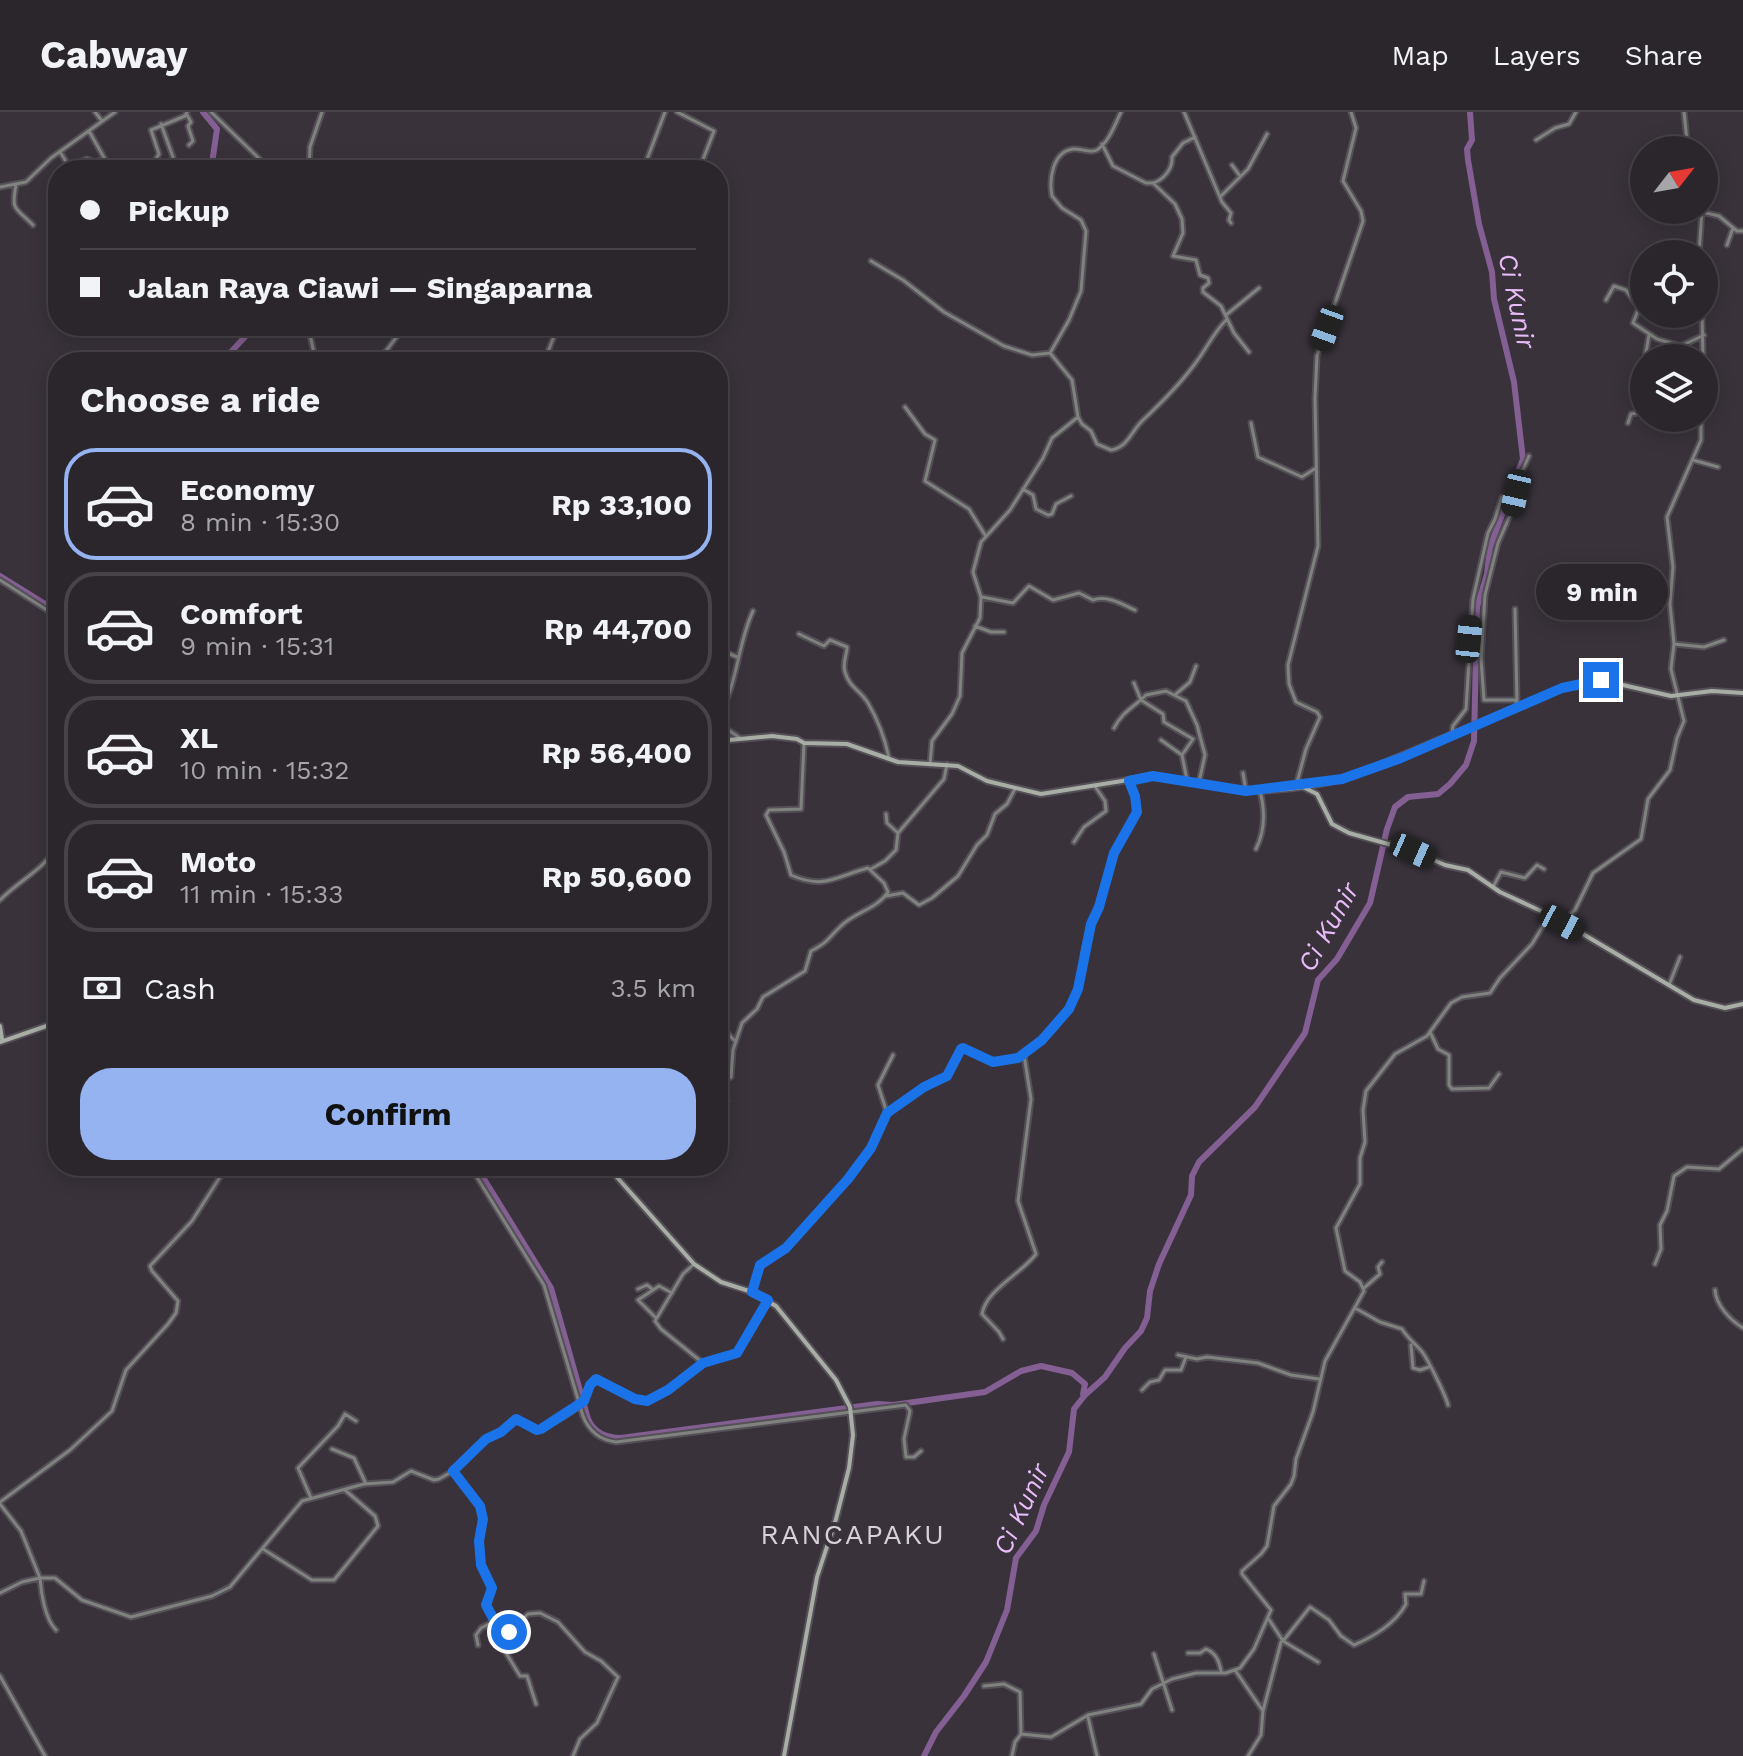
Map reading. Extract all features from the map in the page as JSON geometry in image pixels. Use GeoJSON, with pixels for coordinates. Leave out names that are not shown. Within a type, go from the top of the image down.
{"type":"FeatureCollection","features":[{"type":"Feature","properties":{"kind":"street"},"geometry":{"type":"LineString","coordinates":[[95,112],[102,121]]}},
{"type":"Feature","properties":{"kind":"street"},"geometry":{"type":"LineString","coordinates":[[50,160],[115,112]]}},
{"type":"Feature","properties":{"kind":"street"},"geometry":{"type":"LineString","coordinates":[[211,112],[261,160]]}},
{"type":"Feature","properties":{"kind":"street"},"geometry":{"type":"LineString","coordinates":[[309,160],[310,147],[322,112]]}},
{"type":"Feature","properties":{"kind":"street"},"geometry":{"type":"LineString","coordinates":[[647,160],[665,112]]}},
{"type":"Feature","properties":{"kind":"street"},"geometry":{"type":"LineString","coordinates":[[677,112],[714,131],[703,160]]}},
{"type":"Feature","properties":{"kind":"street"},"geometry":{"type":"LineString","coordinates":[[1050,353],[1081,291],[1086,231],[1081,220],[1062,208],[1052,196],[1054,163],[1069,150],[1093,152],[1102,144],[1121,112]]}},
{"type":"Feature","properties":{"kind":"street"},"geometry":{"type":"LineString","coordinates":[[1184,112],[1220,197],[1231,213],[1231,223]]}},
{"type":"Feature","properties":{"kind":"street"},"geometry":{"type":"LineString","coordinates":[[1298,786],[1306,749],[1320,720],[1317,712],[1296,702],[1288,668],[1318,546],[1318,354],[1363,221],[1361,211],[1343,181],[1356,128],[1351,112]]}},
{"type":"Feature","properties":{"kind":"street"},"geometry":{"type":"LineString","coordinates":[[1536,140],[1555,128],[1569,124],[1576,112]]}},
{"type":"Feature","properties":{"kind":"street"},"geometry":{"type":"LineString","coordinates":[[1684,112],[1687,136]]}},
{"type":"Feature","properties":{"kind":"street"},"geometry":{"type":"LineString","coordinates":[[155,160],[159,154],[151,130],[187,113],[192,123],[188,126],[193,141],[189,145]]}},
{"type":"Feature","properties":{"kind":"street"},"geometry":{"type":"LineString","coordinates":[[161,124],[173,157]]}},
{"type":"Feature","properties":{"kind":"street"},"geometry":{"type":"LineString","coordinates":[[89,131],[104,159],[101,160]]}},
{"type":"Feature","properties":{"kind":"street"},"geometry":{"type":"LineString","coordinates":[[1220,197],[1256,156],[1267,134]]}},
{"type":"Feature","properties":{"kind":"street"},"geometry":{"type":"LineString","coordinates":[[1153,183],[1160,181],[1183,143],[1195,137]]}},
{"type":"Feature","properties":{"kind":"street"},"geometry":{"type":"LineString","coordinates":[[1102,144],[1115,168],[1153,183],[1175,204],[1182,219],[1183,233],[1173,257],[1196,260],[1200,275],[1208,278],[1209,283],[1203,292],[1221,306],[1234,333],[1249,352]]}},
{"type":"Feature","properties":{"kind":"street"},"geometry":{"type":"LineString","coordinates":[[60,151],[65,160]]}},
{"type":"Feature","properties":{"kind":"street"},"geometry":{"type":"LineString","coordinates":[[0,187],[26,182],[48,162]]}},
{"type":"Feature","properties":{"kind":"street"},"geometry":{"type":"LineString","coordinates":[[1232,165],[1240,176]]}},
{"type":"Feature","properties":{"kind":"street"},"geometry":{"type":"LineString","coordinates":[[16,185],[12,203],[14,208],[33,225]]}},
{"type":"Feature","properties":{"kind":"street"},"geometry":{"type":"LineString","coordinates":[[1718,216],[1733,228],[1743,231]]}},
{"type":"Feature","properties":{"kind":"street"},"geometry":{"type":"LineString","coordinates":[[1727,245],[1733,228]]}},
{"type":"Feature","properties":{"kind":"street"},"geometry":{"type":"LineString","coordinates":[[871,261],[903,280],[944,312],[1004,346],[1032,355],[1050,353]]}},
{"type":"Feature","properties":{"kind":"street"},"geometry":{"type":"LineString","coordinates":[[1606,300],[1614,286],[1626,290],[1639,308],[1633,323],[1649,335],[1681,346],[1704,335]]}},
{"type":"Feature","properties":{"kind":"street"},"geometry":{"type":"LineString","coordinates":[[1050,353],[1074,384],[1074,405],[1078,417],[1091,431],[1097,444],[1111,450],[1122,447],[1193,367],[1212,334],[1259,288]]}},
{"type":"Feature","properties":{"kind":"street"},"geometry":{"type":"LineString","coordinates":[[1703,328],[1704,344]]}},
{"type":"Feature","properties":{"kind":"street"},"geometry":{"type":"LineString","coordinates":[[1647,344],[1649,335]]}},
{"type":"Feature","properties":{"kind":"street"},"geometry":{"type":"LineString","coordinates":[[385,352],[397,336]]}},
{"type":"Feature","properties":{"kind":"street"},"geometry":{"type":"LineString","coordinates":[[905,407],[925,434],[935,440],[925,481],[969,509],[985,535]]}},
{"type":"Feature","properties":{"kind":"street"},"geometry":{"type":"LineString","coordinates":[[930,764],[932,741],[952,714],[960,696],[962,653],[980,618],[981,597],[973,572],[985,535],[1005,516],[1043,458],[1049,442],[1078,417]]}},
{"type":"Feature","properties":{"kind":"street"},"geometry":{"type":"LineString","coordinates":[[1628,423],[1630,417]]}},
{"type":"Feature","properties":{"kind":"street"},"geometry":{"type":"LineString","coordinates":[[1251,423],[1258,457],[1302,477],[1316,468]]}},
{"type":"Feature","properties":{"kind":"street"},"geometry":{"type":"LineString","coordinates":[[1562,923],[1575,910],[1593,873],[1641,839],[1648,799],[1670,770],[1684,721],[1671,669],[1674,644],[1670,604],[1673,567],[1667,517],[1703,432]]}},
{"type":"Feature","properties":{"kind":"street"},"geometry":{"type":"LineString","coordinates":[[1518,704],[1484,700],[1481,659],[1485,595],[1495,553],[1529,456]]}},
{"type":"Feature","properties":{"kind":"street"},"geometry":{"type":"LineString","coordinates":[[1693,460],[1718,467]]}},
{"type":"Feature","properties":{"kind":"street"},"geometry":{"type":"LineString","coordinates":[[1023,489],[1032,494],[1036,509],[1048,515],[1052,514],[1056,504],[1071,496]]}},
{"type":"Feature","properties":{"kind":"street"},"geometry":{"type":"LineString","coordinates":[[1455,733],[1453,726],[1466,709],[1473,599],[1488,533],[1502,497]]}},
{"type":"Feature","properties":{"kind":"street"},"geometry":{"type":"LineString","coordinates":[[0,580],[48,611]]}},
{"type":"Feature","properties":{"kind":"street"},"geometry":{"type":"LineString","coordinates":[[981,597],[1013,603],[1029,586],[1053,600],[1079,593],[1093,600],[1100,597],[1135,610]]}},
{"type":"Feature","properties":{"kind":"street"},"geometry":{"type":"LineString","coordinates":[[1515,609],[1518,704]]}},
{"type":"Feature","properties":{"kind":"street"},"geometry":{"type":"LineString","coordinates":[[728,700],[753,611]]}},
{"type":"Feature","properties":{"kind":"street"},"geometry":{"type":"LineString","coordinates":[[975,626],[991,632],[1004,632]]}},
{"type":"Feature","properties":{"kind":"street"},"geometry":{"type":"LineString","coordinates":[[799,634],[824,646],[830,640],[847,647],[843,664],[847,680],[867,701],[883,736],[889,759]]}},
{"type":"Feature","properties":{"kind":"street"},"geometry":{"type":"LineString","coordinates":[[1674,644],[1704,647],[1724,640]]}},
{"type":"Feature","properties":{"kind":"street"},"geometry":{"type":"LineString","coordinates":[[728,653],[738,657]]}},
{"type":"Feature","properties":{"kind":"street"},"geometry":{"type":"LineString","coordinates":[[1175,695],[1189,683],[1196,666]]}},
{"type":"Feature","properties":{"kind":"street"},"geometry":{"type":"LineString","coordinates":[[728,740],[772,736],[797,739],[804,743],[847,744],[889,759],[947,764],[966,769],[987,781],[1050,794],[1153,776],[1260,791],[1353,776],[1484,722],[1518,704],[1562,688],[1601,680],[1664,695],[1712,691],[1743,693]]}},
{"type":"Feature","properties":{"kind":"street"},"geometry":{"type":"LineString","coordinates":[[1134,683],[1141,700],[1163,714],[1164,722],[1191,736],[1192,743],[1182,755]]}},
{"type":"Feature","properties":{"kind":"street"},"geometry":{"type":"LineString","coordinates":[[1114,728],[1122,713],[1144,695],[1164,691],[1186,701],[1197,725],[1205,758],[1199,782]]}},
{"type":"Feature","properties":{"kind":"street"},"geometry":{"type":"LineString","coordinates":[[728,728],[740,738]]}},
{"type":"Feature","properties":{"kind":"street"},"geometry":{"type":"LineString","coordinates":[[1161,740],[1182,755],[1187,780]]}},
{"type":"Feature","properties":{"kind":"street"},"geometry":{"type":"LineString","coordinates":[[804,743],[801,809],[769,810],[766,815],[791,875],[808,881],[826,882],[871,870],[886,885],[886,896]]}},
{"type":"Feature","properties":{"kind":"street"},"geometry":{"type":"LineString","coordinates":[[871,870],[896,850],[898,833],[944,779],[947,764]]}},
{"type":"Feature","properties":{"kind":"street"},"geometry":{"type":"LineString","coordinates":[[1243,773],[1246,791]]}},
{"type":"Feature","properties":{"kind":"street"},"geometry":{"type":"LineString","coordinates":[[752,1292],[760,1265],[786,1248],[848,1179],[871,1148],[887,1113],[924,1087],[947,1076],[963,1048],[993,1062],[1024,1055],[1057,1024],[1073,1003],[1088,936],[1114,853],[1137,812],[1129,781]]}},
{"type":"Feature","properties":{"kind":"street"},"geometry":{"type":"LineString","coordinates":[[1074,842],[1084,827],[1106,811],[1105,801],[1094,785]]}},
{"type":"Feature","properties":{"kind":"street"},"geometry":{"type":"LineString","coordinates":[[1298,786],[1317,794],[1332,824],[1349,833],[1465,869],[1694,1000],[1717,1007],[1731,1008],[1743,1004]]}},
{"type":"Feature","properties":{"kind":"street"},"geometry":{"type":"LineString","coordinates":[[728,1080],[732,1075],[735,1041],[742,1023],[757,1009],[763,997],[805,971],[811,951],[827,943],[842,925],[860,911],[877,905],[886,896],[903,893],[919,905],[950,884],[986,837],[994,815],[1007,804],[1015,789]]}},
{"type":"Feature","properties":{"kind":"street"},"geometry":{"type":"LineString","coordinates":[[1256,849],[1262,834],[1264,812],[1260,791]]}},
{"type":"Feature","properties":{"kind":"street"},"geometry":{"type":"LineString","coordinates":[[886,814],[887,823],[898,833]]}},
{"type":"Feature","properties":{"kind":"street"},"geometry":{"type":"LineString","coordinates":[[0,900],[48,858]]}},
{"type":"Feature","properties":{"kind":"street"},"geometry":{"type":"LineString","coordinates":[[1493,887],[1503,872],[1525,878],[1537,865],[1544,869]]}},
{"type":"Feature","properties":{"kind":"street"},"geometry":{"type":"LineString","coordinates":[[1364,1288],[1345,1271],[1336,1228],[1360,1184],[1360,1158],[1365,1142],[1365,1094],[1395,1054],[1430,1032],[1454,1001],[1490,993],[1532,944],[1550,915]]}},
{"type":"Feature","properties":{"kind":"street"},"geometry":{"type":"LineString","coordinates":[[1669,985],[1680,957]]}},
{"type":"Feature","properties":{"kind":"street"},"geometry":{"type":"LineString","coordinates":[[0,1026],[1,1041],[48,1025]]}},
{"type":"Feature","properties":{"kind":"street"},"geometry":{"type":"LineString","coordinates":[[1430,1032],[1438,1049],[1449,1055],[1449,1085],[1452,1089],[1489,1088],[1499,1074]]}},
{"type":"Feature","properties":{"kind":"street"},"geometry":{"type":"LineString","coordinates":[[728,1034],[735,1041]]}},
{"type":"Feature","properties":{"kind":"street"},"geometry":{"type":"LineString","coordinates":[[887,1113],[878,1085],[893,1055]]}},
{"type":"Feature","properties":{"kind":"street"},"geometry":{"type":"LineString","coordinates":[[1003,1339],[982,1314],[983,1306],[1036,1254],[1018,1201],[1031,1099],[1024,1055]]}},
{"type":"Feature","properties":{"kind":"street"},"geometry":{"type":"LineString","coordinates":[[1655,1264],[1661,1249],[1660,1225],[1667,1211],[1674,1176],[1687,1167],[1723,1168],[1743,1149]]}},
{"type":"Feature","properties":{"kind":"street"},"geometry":{"type":"LineString","coordinates":[[56,1630],[50,1624],[40,1578],[21,1531],[0,1503],[70,1450],[112,1411],[126,1370],[168,1324],[179,1306],[150,1266],[192,1221],[221,1176]]}},
{"type":"Feature","properties":{"kind":"street"},"geometry":{"type":"LineString","coordinates":[[476,1176],[544,1285],[586,1422],[593,1432],[607,1441],[908,1405],[910,1411],[904,1439],[906,1457],[914,1457],[921,1451]]}},
{"type":"Feature","properties":{"kind":"street"},"geometry":{"type":"LineString","coordinates":[[618,1178],[694,1264],[721,1282],[768,1300],[784,1314],[827,1369],[851,1410],[853,1435],[849,1468],[817,1577],[784,1756]]}},
{"type":"Feature","properties":{"kind":"street"},"geometry":{"type":"LineString","coordinates":[[1021,1734],[1051,1737],[1088,1715],[1137,1705],[1152,1689],[1163,1683],[1185,1675],[1235,1670],[1247,1661],[1270,1608],[1242,1571],[1267,1546],[1274,1506],[1294,1476],[1296,1459],[1330,1349],[1364,1288],[1380,1274],[1378,1267],[1382,1262]]}},
{"type":"Feature","properties":{"kind":"street"},"geometry":{"type":"LineString","coordinates":[[694,1264],[683,1274],[656,1318],[656,1323],[703,1363]]}},
{"type":"Feature","properties":{"kind":"street"},"geometry":{"type":"LineString","coordinates":[[638,1289],[647,1285],[652,1289]]}},
{"type":"Feature","properties":{"kind":"street"},"geometry":{"type":"LineString","coordinates":[[656,1318],[638,1302],[652,1289],[662,1285],[672,1293]]}},
{"type":"Feature","properties":{"kind":"street"},"geometry":{"type":"LineString","coordinates":[[1715,1290],[1715,1297],[1726,1313],[1743,1328]]}},
{"type":"Feature","properties":{"kind":"street"},"geometry":{"type":"LineString","coordinates":[[0,1593],[22,1582],[55,1578],[82,1600],[131,1617],[225,1591],[299,1504],[366,1484],[393,1482],[411,1471],[436,1480],[453,1471],[486,1439],[501,1432],[516,1419],[539,1430],[582,1402],[596,1379],[635,1399],[647,1401],[668,1390],[703,1363],[737,1353],[768,1300]]}},
{"type":"Feature","properties":{"kind":"street"},"geometry":{"type":"LineString","coordinates":[[1355,1308],[1380,1322],[1399,1327],[1423,1354],[1444,1391],[1448,1405]]}},
{"type":"Feature","properties":{"kind":"street"},"geometry":{"type":"LineString","coordinates":[[1411,1343],[1413,1368],[1420,1370],[1429,1367]]}},
{"type":"Feature","properties":{"kind":"street"},"geometry":{"type":"LineString","coordinates":[[1178,1355],[1258,1363],[1291,1375],[1319,1379]]}},
{"type":"Feature","properties":{"kind":"street"},"geometry":{"type":"LineString","coordinates":[[1142,1390],[1150,1382],[1159,1380],[1165,1370],[1181,1370],[1186,1357]]}},
{"type":"Feature","properties":{"kind":"street"},"geometry":{"type":"LineString","coordinates":[[311,1498],[298,1468],[338,1426],[345,1414],[356,1421]]}},
{"type":"Feature","properties":{"kind":"street"},"geometry":{"type":"LineString","coordinates":[[332,1449],[354,1458],[366,1484]]}},
{"type":"Feature","properties":{"kind":"street"},"geometry":{"type":"LineString","coordinates":[[453,1471],[479,1504],[483,1514],[479,1541],[481,1565],[492,1588],[486,1605],[499,1629],[509,1632],[528,1614],[546,1615],[562,1625],[585,1652],[603,1661],[617,1675],[597,1723],[580,1739],[573,1756]]}},
{"type":"Feature","properties":{"kind":"street"},"geometry":{"type":"LineString","coordinates":[[263,1549],[312,1580],[334,1580],[378,1526],[375,1516],[345,1490]]}},
{"type":"Feature","properties":{"kind":"street"},"geometry":{"type":"LineString","coordinates":[[1248,1756],[1261,1735],[1263,1711],[1282,1641],[1310,1607],[1329,1620],[1350,1644],[1358,1644],[1396,1618],[1406,1604],[1405,1594],[1421,1594],[1424,1581]]}},
{"type":"Feature","properties":{"kind":"street"},"geometry":{"type":"LineString","coordinates":[[1268,1618],[1282,1641],[1318,1662]]}},
{"type":"Feature","properties":{"kind":"street"},"geometry":{"type":"LineString","coordinates":[[478,1645],[476,1634],[494,1621]]}},
{"type":"Feature","properties":{"kind":"street"},"geometry":{"type":"LineString","coordinates":[[505,1632],[500,1643],[520,1676],[527,1676],[536,1704]]}},
{"type":"Feature","properties":{"kind":"street"},"geometry":{"type":"LineString","coordinates":[[1188,1653],[1210,1651],[1216,1656],[1222,1673]]}},
{"type":"Feature","properties":{"kind":"street"},"geometry":{"type":"LineString","coordinates":[[1154,1654],[1172,1710]]}},
{"type":"Feature","properties":{"kind":"street"},"geometry":{"type":"LineString","coordinates":[[1235,1670],[1263,1711]]}},
{"type":"Feature","properties":{"kind":"street"},"geometry":{"type":"LineString","coordinates":[[0,1676],[45,1756]]}},
{"type":"Feature","properties":{"kind":"street"},"geometry":{"type":"LineString","coordinates":[[984,1686],[1004,1684],[1020,1692],[1021,1734],[1015,1742],[1012,1756]]}},
{"type":"Feature","properties":{"kind":"street"},"geometry":{"type":"LineString","coordinates":[[1088,1715],[1097,1756]]}},
{"type":"Feature","properties":{"kind":"waterway"},"geometry":{"type":"LineString","coordinates":[[203,112],[217,129],[212,160]]}},
{"type":"Feature","properties":{"kind":"waterway","name":"Ci Kunir"},"geometry":{"type":"LineString","coordinates":[[924,1756],[936,1732],[986,1662],[1007,1610],[1016,1558],[1036,1531],[1044,1505],[1069,1452],[1074,1409],[1105,1377],[1141,1331],[1147,1318],[1150,1291],[1159,1264],[1191,1195],[1192,1176],[1199,1162],[1255,1107],[1305,1033],[1318,980],[1337,959],[1370,903],[1395,807],[1408,797],[1438,794],[1450,784],[1466,765],[1474,741],[1477,607],[1487,574],[1490,547],[1523,459],[1514,382],[1494,299],[1492,272],[1479,224],[1468,160],[1467,149],[1472,140],[1470,112]]}},
{"type":"Feature","properties":{"kind":"waterway"},"geometry":{"type":"LineString","coordinates":[[231,352],[246,336]]}},
{"type":"Feature","properties":{"kind":"waterway"},"geometry":{"type":"LineString","coordinates":[[0,576],[48,606]]}},
{"type":"Feature","properties":{"kind":"waterway"},"geometry":{"type":"LineString","coordinates":[[482,1176],[551,1288],[588,1419],[597,1431],[606,1436],[621,1438],[985,1392],[1021,1371],[1041,1366],[1072,1373],[1085,1384],[1083,1394]]}},
{"type":"Feature","properties":{"kind":"district","name":"RANCAPAKU"},"geometry":{"type":"Point","coordinates":[853,1534]}},
{"type":"Feature","properties":{"kind":"route"},"geometry":{"type":"LineString","coordinates":[[509,1632],[499,1629],[486,1608],[492,1588],[481,1565],[479,1541],[483,1519],[480,1506],[453,1471],[475,1447],[516,1419],[537,1430],[541,1429],[584,1401],[596,1379],[635,1399],[647,1401],[668,1390],[703,1363],[737,1353],[768,1300],[752,1292],[760,1265],[786,1248],[848,1179],[871,1148],[887,1113],[924,1087],[947,1076],[961,1049],[993,1062],[1018,1058],[1042,1040],[1069,1009],[1078,989],[1091,924],[1105,890],[1114,853],[1137,812],[1129,781],[1153,776],[1246,791],[1321,784],[1401,758],[1562,688],[1601,680]]}}]}
